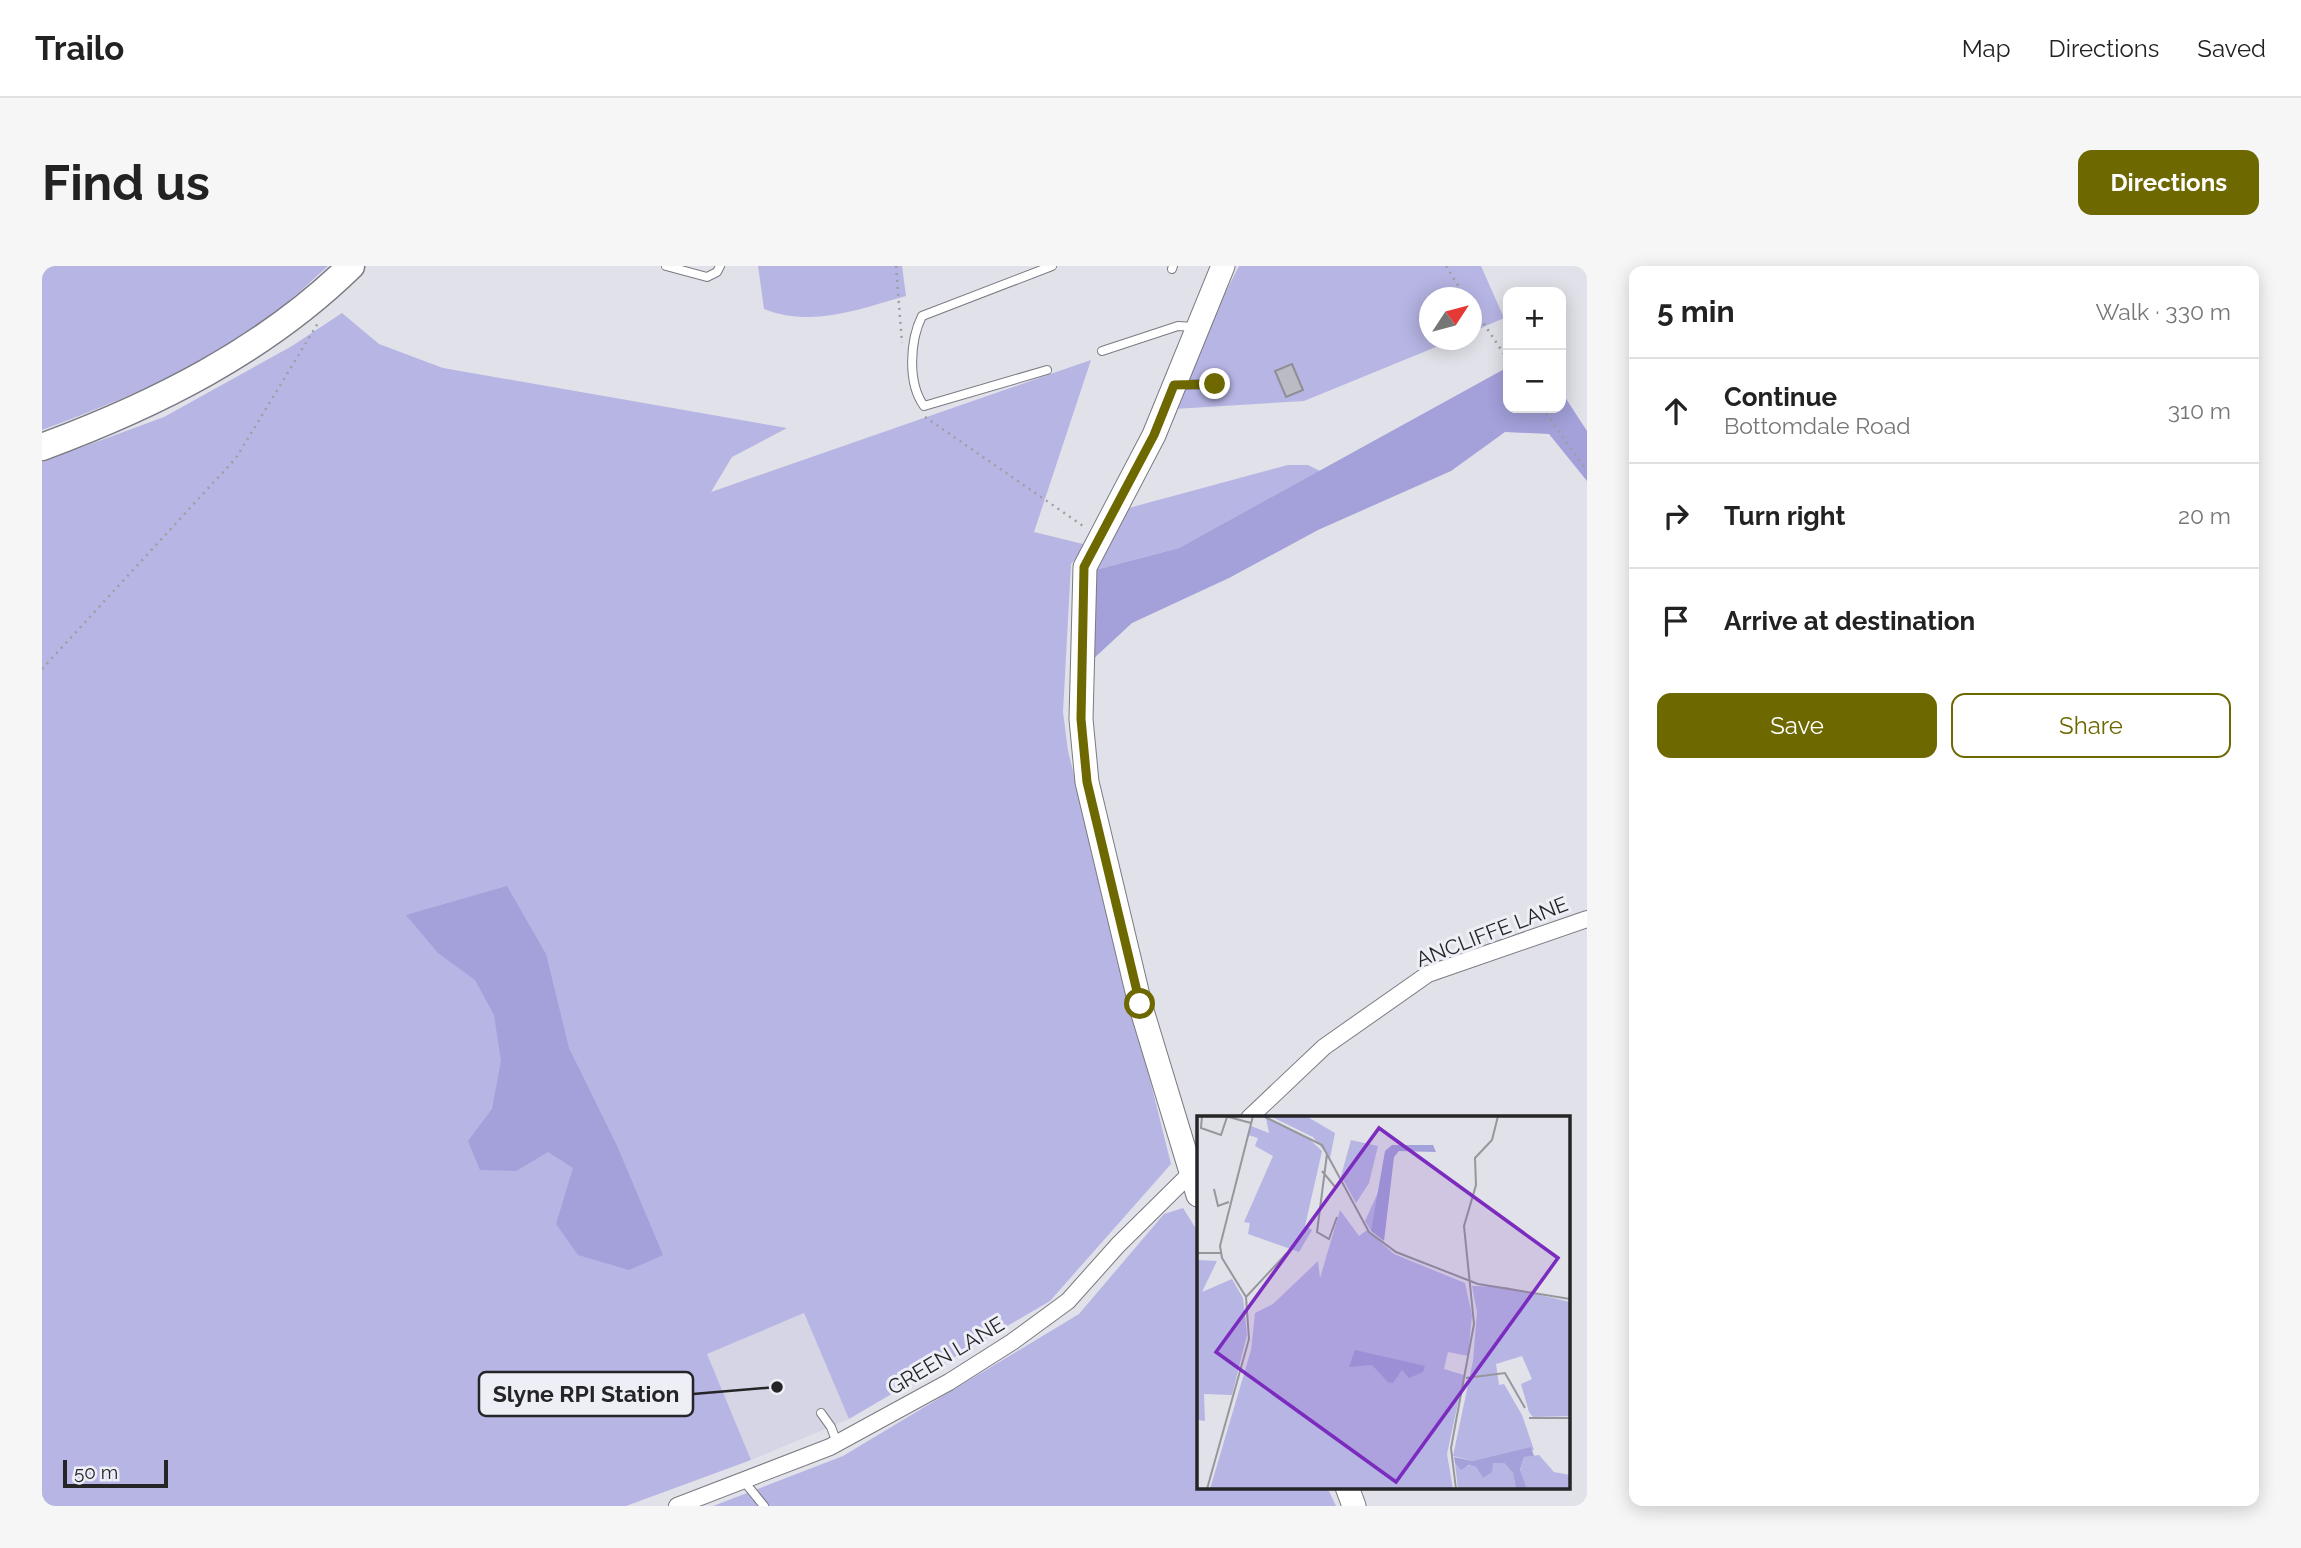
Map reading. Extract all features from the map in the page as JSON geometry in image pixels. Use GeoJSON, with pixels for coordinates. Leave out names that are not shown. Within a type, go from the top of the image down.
{"type":"FeatureCollection","features":[{"type":"Feature","properties":{"kind":"main road"},"geometry":{"type":"LineString","coordinates":[[42,447],[102,424],[209,372],[261,341],[319,297],[351,266]]}},
{"type":"Feature","properties":{"kind":"street"},"geometry":{"type":"LineString","coordinates":[[1194,1169],[1140,1004],[1087,782],[1081,719],[1084,567],[1154,435],[1223,266]]}},
{"type":"Feature","properties":{"kind":"street","name":"ANCLIFFE LANE"},"geometry":{"type":"LineString","coordinates":[[1251,1116],[1324,1047],[1428,974],[1587,919]]}},
{"type":"Feature","properties":{"kind":"street","name":"GREEN LANE"},"geometry":{"type":"LineString","coordinates":[[677,1506],[836,1443],[949,1382],[1063,1305],[1194,1169]]}},
{"type":"Feature","properties":{"kind":"street"},"geometry":{"type":"LineString","coordinates":[[1347,1488],[1354,1506]]}},
{"type":"Feature","properties":{"kind":"lane"},"geometry":{"type":"LineString","coordinates":[[666,266],[707,277],[717,272],[720,266]]}},
{"type":"Feature","properties":{"kind":"lane"},"geometry":{"type":"LineString","coordinates":[[1047,370],[924,406],[917,390],[912,358],[916,327],[922,316],[1052,266]]}},
{"type":"Feature","properties":{"kind":"lane"},"geometry":{"type":"LineString","coordinates":[[1102,351],[1178,326],[1187,324],[1198,328]]}},
{"type":"Feature","properties":{"kind":"lane"},"geometry":{"type":"LineString","coordinates":[[1174,385],[1215,384]]}},
{"type":"Feature","properties":{"kind":"lane"},"geometry":{"type":"LineString","coordinates":[[821,1413],[831,1427],[836,1443]]}},
{"type":"Feature","properties":{"kind":"lane"},"geometry":{"type":"LineString","coordinates":[[743,1480],[764,1506]]}},
{"type":"Feature","properties":{"kind":"path"},"geometry":{"type":"LineString","coordinates":[[896,266],[903,348]]}},
{"type":"Feature","properties":{"kind":"path"},"geometry":{"type":"LineString","coordinates":[[1446,266],[1459,287]]}},
{"type":"Feature","properties":{"kind":"path"},"geometry":{"type":"LineString","coordinates":[[42,669],[236,458],[328,307],[319,297]]}},
{"type":"Feature","properties":{"kind":"path"},"geometry":{"type":"LineString","coordinates":[[1482,321],[1503,352]]}},
{"type":"Feature","properties":{"kind":"path"},"geometry":{"type":"LineString","coordinates":[[916,411],[1100,538]]}},
{"type":"Feature","properties":{"kind":"path"},"geometry":{"type":"LineString","coordinates":[[1546,413],[1587,471]]}},
{"type":"Feature","properties":{"kind":"shaded area"},"geometry":{"type":"Polygon","coordinates":[[[42,266],[328,266],[282,307],[221,349],[163,380],[42,430],[42,266]]]}},
{"type":"Feature","properties":{"kind":"shaded area"},"geometry":{"type":"Polygon","coordinates":[[[758,266],[902,266],[906,296],[835,315],[800,317],[782,314],[764,309],[758,266]]]}},
{"type":"Feature","properties":{"kind":"shaded area"},"geometry":{"type":"Polygon","coordinates":[[[1239,266],[1481,266],[1503,316],[1503,318],[1482,328],[1482,287],[1419,287],[1419,350],[1429,350],[1304,401],[1174,409],[1195,352],[1239,266]]]}},
{"type":"Feature","properties":{"kind":"shaded area"},"geometry":{"type":"Polygon","coordinates":[[[342,313],[379,344],[443,368],[787,428],[732,457],[711,492],[1091,360],[1034,532],[1087,545],[1071,564],[1063,712],[1068,751],[1171,1164],[1050,1301],[849,1419],[804,1313],[707,1354],[751,1460],[626,1506],[42,1506],[42,462],[164,417],[292,346],[342,313]]]}},
{"type":"Feature","properties":{"kind":"shaded area"},"geometry":{"type":"Polygon","coordinates":[[[1503,370],[1503,413],[1566,413],[1566,399],[1587,431],[1587,481],[1549,434],[1505,432],[1451,471],[1318,530],[1229,578],[1132,623],[1091,661],[1095,570],[1179,548],[1503,370]]]}},
{"type":"Feature","properties":{"kind":"shaded area"},"geometry":{"type":"Polygon","coordinates":[[[1288,465],[1308,465],[1320,471],[1179,548],[1095,570],[1125,509],[1288,465]]]}},
{"type":"Feature","properties":{"kind":"shaded area"},"geometry":{"type":"Polygon","coordinates":[[[507,886],[546,954],[569,1048],[618,1148],[663,1255],[629,1270],[578,1255],[556,1224],[573,1168],[548,1152],[516,1171],[480,1170],[468,1141],[492,1109],[501,1061],[494,1015],[475,980],[438,953],[406,915],[507,886]]]}},
{"type":"Feature","properties":{"kind":"shaded area"},"geometry":{"type":"Polygon","coordinates":[[[1183,1208],[1197,1230],[1197,1488],[1327,1488],[1336,1506],[713,1506],[843,1456],[1079,1314],[1164,1214],[1183,1208]]]}},
{"type":"Feature","properties":{"kind":"shaded area"},"geometry":{"type":"Polygon","coordinates":[[[804,1313],[849,1419],[751,1460],[706,1354],[804,1313]]]}},
{"type":"Feature","properties":{"kind":"building"},"geometry":{"type":"Polygon","coordinates":[[[1292,364],[1303,390],[1286,397],[1275,371],[1292,364]]]}},
{"type":"Feature","properties":{"kind":"place","name":"Slyne RPI Station"},"geometry":{"type":"Point","coordinates":[777,1387]}},
{"type":"Feature","properties":{"kind":"route"},"geometry":{"type":"LineString","coordinates":[[1140,1004],[1087,782],[1081,719],[1084,567],[1154,435],[1174,385],[1215,384]]}}]}
